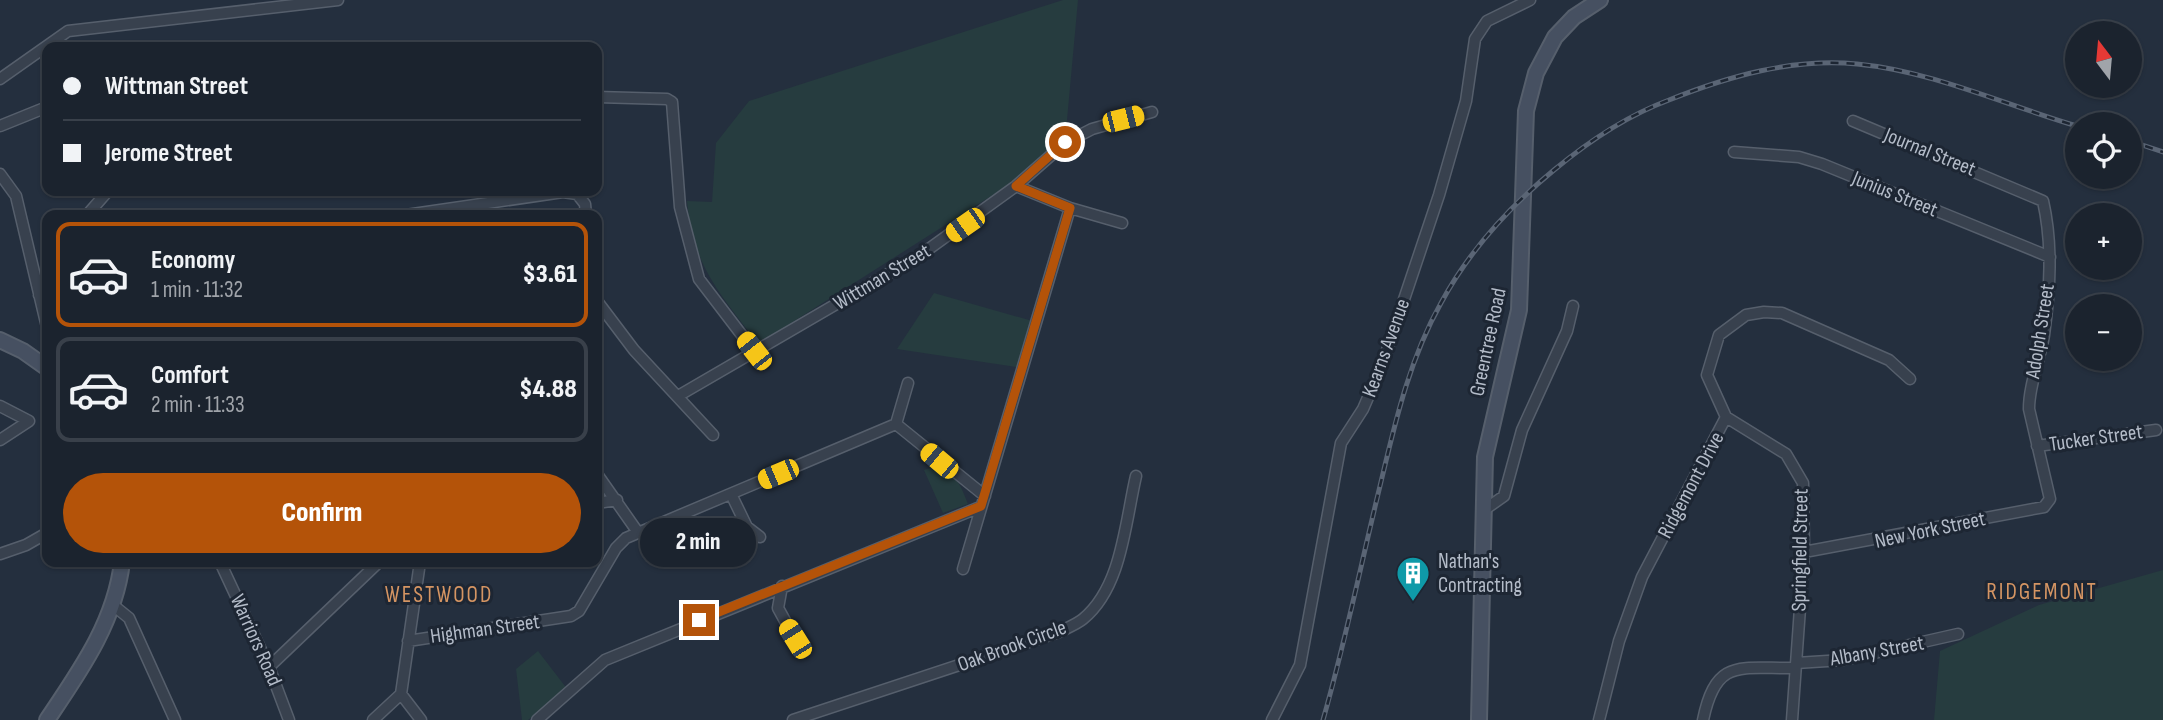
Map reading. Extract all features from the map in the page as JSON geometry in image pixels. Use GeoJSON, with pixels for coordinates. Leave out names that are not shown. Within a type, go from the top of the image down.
{"type":"FeatureCollection","features":[{"type":"Feature","properties":{"kind":"main road","name":"Greentree Road"},"geometry":{"type":"LineString","coordinates":[[1479,720],[1485,457],[1519,310],[1524,139],[1528,102],[1540,63],[1555,37],[1574,17],[1600,0]]}},
{"type":"Feature","properties":{"kind":"main road"},"geometry":{"type":"LineString","coordinates":[[0,340],[42,364]]}},
{"type":"Feature","properties":{"kind":"main road"},"geometry":{"type":"LineString","coordinates":[[47,720],[100,637],[113,605],[121,567]]}},
{"type":"Feature","properties":{"kind":"street"},"geometry":{"type":"LineString","coordinates":[[52,42],[68,31],[338,0]]}},
{"type":"Feature","properties":{"kind":"street","name":"Kearns Avenue"},"geometry":{"type":"LineString","coordinates":[[1272,720],[1300,666],[1341,443],[1363,410],[1382,365],[1466,101],[1475,39],[1487,21],[1530,0]]}},
{"type":"Feature","properties":{"kind":"street"},"geometry":{"type":"LineString","coordinates":[[0,79],[42,49]]}},
{"type":"Feature","properties":{"kind":"street"},"geometry":{"type":"LineString","coordinates":[[602,97],[667,99],[674,110],[680,207],[699,279],[754,351]]}},
{"type":"Feature","properties":{"kind":"street"},"geometry":{"type":"LineString","coordinates":[[0,126],[42,109]]}},
{"type":"Feature","properties":{"kind":"street","name":"Wittman Street"},"geometry":{"type":"LineString","coordinates":[[678,396],[919,256],[1016,186],[1065,142],[1092,129],[1152,112]]}},
{"type":"Feature","properties":{"kind":"street","name":"Journal Street"},"geometry":{"type":"LineString","coordinates":[[1853,121],[2007,184]]}},
{"type":"Feature","properties":{"kind":"street","name":"Junius Street"},"geometry":{"type":"LineString","coordinates":[[1734,152],[1799,157],[1822,164],[2050,257]]}},
{"type":"Feature","properties":{"kind":"street"},"geometry":{"type":"LineString","coordinates":[[0,174],[16,196],[42,311]]}},
{"type":"Feature","properties":{"kind":"street","name":"Adolph Street"},"geometry":{"type":"LineString","coordinates":[[2007,184],[2043,201],[2049,229],[2050,257],[2043,337],[2029,395],[2037,446],[2050,499]]}},
{"type":"Feature","properties":{"kind":"street"},"geometry":{"type":"LineString","coordinates":[[1016,186],[1070,208],[1122,223]]}},
{"type":"Feature","properties":{"kind":"street"},"geometry":{"type":"LineString","coordinates":[[91,210],[104,196]]}},
{"type":"Feature","properties":{"kind":"street"},"geometry":{"type":"LineString","coordinates":[[440,210],[536,196]]}},
{"type":"Feature","properties":{"kind":"street"},"geometry":{"type":"LineString","coordinates":[[963,569],[1070,208]]}},
{"type":"Feature","properties":{"kind":"street"},"geometry":{"type":"LineString","coordinates":[[38,298],[42,285]]}},
{"type":"Feature","properties":{"kind":"street"},"geometry":{"type":"LineString","coordinates":[[1484,510],[1504,496],[1522,430],[1567,331],[1573,306]]}},
{"type":"Feature","properties":{"kind":"street"},"geometry":{"type":"LineString","coordinates":[[602,308],[634,351],[712,435]]}},
{"type":"Feature","properties":{"kind":"street","name":"Ridgemont Drive"},"geometry":{"type":"LineString","coordinates":[[1599,720],[1619,641],[1642,577],[1726,417],[1707,375],[1719,335],[1746,315],[1782,313],[1889,360],[1910,379]]}},
{"type":"Feature","properties":{"kind":"street"},"geometry":{"type":"LineString","coordinates":[[896,424],[908,383]]}},
{"type":"Feature","properties":{"kind":"street"},"geometry":{"type":"LineString","coordinates":[[0,406],[29,421],[0,440]]}},
{"type":"Feature","properties":{"kind":"street","name":"Springfield Street"},"geometry":{"type":"LineString","coordinates":[[1726,417],[1786,454],[1798,470],[1803,483],[1804,552],[1791,720]]}},
{"type":"Feature","properties":{"kind":"street"},"geometry":{"type":"LineString","coordinates":[[896,424],[983,501]]}},
{"type":"Feature","properties":{"kind":"street"},"geometry":{"type":"LineString","coordinates":[[602,480],[637,531],[896,424]]}},
{"type":"Feature","properties":{"kind":"street","name":"Tucker Street"},"geometry":{"type":"LineString","coordinates":[[2037,446],[2156,430]]}},
{"type":"Feature","properties":{"kind":"street","name":"Oak Brook Circle"},"geometry":{"type":"LineString","coordinates":[[793,720],[1059,632],[1083,620],[1103,596],[1114,570],[1136,477]]}},
{"type":"Feature","properties":{"kind":"street"},"geometry":{"type":"LineString","coordinates":[[731,494],[747,527],[752,534],[760,537]]}},
{"type":"Feature","properties":{"kind":"street","name":"New York Street"},"geometry":{"type":"LineString","coordinates":[[1804,552],[2044,507],[2050,499]]}},
{"type":"Feature","properties":{"kind":"street"},"geometry":{"type":"LineString","coordinates":[[602,502],[617,500]]}},
{"type":"Feature","properties":{"kind":"street"},"geometry":{"type":"LineString","coordinates":[[537,720],[605,660],[983,501]]}},
{"type":"Feature","properties":{"kind":"street","name":"Highman Street"},"geometry":{"type":"LineString","coordinates":[[408,641],[561,618],[579,611],[616,548],[637,531]]}},
{"type":"Feature","properties":{"kind":"street"},"geometry":{"type":"LineString","coordinates":[[0,554],[42,536]]}},
{"type":"Feature","properties":{"kind":"street","name":"Warriors Road"},"geometry":{"type":"LineString","coordinates":[[224,567],[269,667],[289,720]]}},
{"type":"Feature","properties":{"kind":"street"},"geometry":{"type":"LineString","coordinates":[[269,667],[374,567]]}},
{"type":"Feature","properties":{"kind":"street"},"geometry":{"type":"LineString","coordinates":[[373,720],[401,694],[420,567]]}},
{"type":"Feature","properties":{"kind":"street"},"geometry":{"type":"LineString","coordinates":[[782,586],[778,608],[795,639]]}},
{"type":"Feature","properties":{"kind":"street"},"geometry":{"type":"LineString","coordinates":[[113,605],[129,618],[175,720]]}},
{"type":"Feature","properties":{"kind":"street","name":"Albany Street"},"geometry":{"type":"LineString","coordinates":[[1703,720],[1715,682],[1725,673],[1738,669],[1843,660],[1958,634]]}},
{"type":"Feature","properties":{"kind":"street"},"geometry":{"type":"LineString","coordinates":[[401,694],[421,720]]}},
{"type":"Feature","properties":{"kind":"green space"},"geometry":{"type":"Polygon","coordinates":[[[1063,0],[1078,0],[1066,131],[1021,177],[758,344],[720,294],[702,262],[690,224],[687,201],[712,202],[716,143],[749,101],[1063,0]]]}},
{"type":"Feature","properties":{"kind":"green space"},"geometry":{"type":"Polygon","coordinates":[[[934,293],[1036,322],[1023,368],[897,349],[934,293]]]}},
{"type":"Feature","properties":{"kind":"green space"},"geometry":{"type":"Polygon","coordinates":[[[937,466],[949,471],[968,504],[943,513],[924,470],[937,466]]]}},
{"type":"Feature","properties":{"kind":"green space"},"geometry":{"type":"Polygon","coordinates":[[[2163,570],[2163,720],[1934,720],[1940,651],[2039,605],[2163,570]]]}},
{"type":"Feature","properties":{"kind":"green space"},"geometry":{"type":"Polygon","coordinates":[[[538,651],[568,690],[528,720],[522,720],[516,669],[538,651]]]}},
{"type":"Feature","properties":{"kind":"railway"},"geometry":{"type":"LineString","coordinates":[[1323,720],[1391,439],[1420,347],[1441,303],[1477,248],[1521,199],[1567,159],[1594,139],[1653,106],[1738,76],[1809,64],[1857,64],[1913,74],[2065,122]]}},
{"type":"Feature","properties":{"kind":"railway"},"geometry":{"type":"LineString","coordinates":[[2142,145],[2163,152]]}},
{"type":"Feature","properties":{"kind":"place","name":"Nathan's Contracting"},"geometry":{"type":"Point","coordinates":[1413,603]}},
{"type":"Feature","properties":{"kind":"district","name":"RIDGEMONT"},"geometry":{"type":"Point","coordinates":[2042,592]}},
{"type":"Feature","properties":{"kind":"district","name":"WESTWOOD"},"geometry":{"type":"Point","coordinates":[439,595]}},
{"type":"Feature","properties":{"kind":"route"},"geometry":{"type":"LineString","coordinates":[[699,620],[981,506],[1070,208],[1016,186],[1065,142]]}}]}
